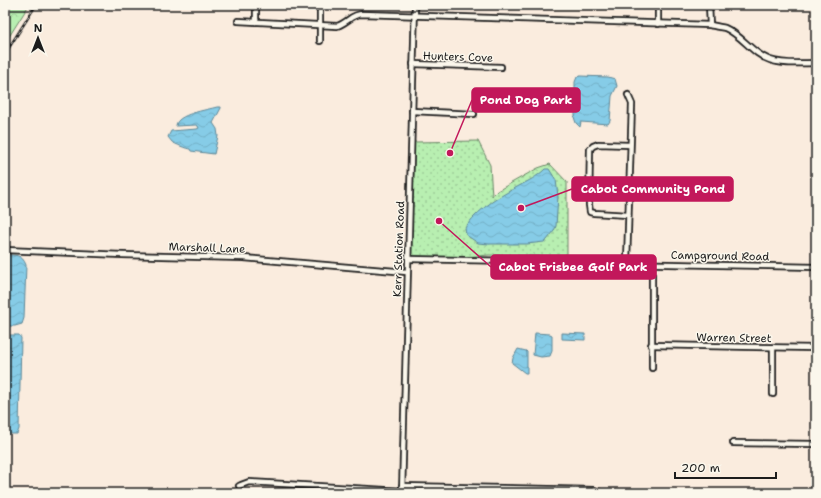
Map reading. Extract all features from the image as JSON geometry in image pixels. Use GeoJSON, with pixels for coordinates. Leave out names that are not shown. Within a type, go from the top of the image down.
{"type":"FeatureCollection","features":[{"type":"Feature","properties":{"kind":"street"},"geometry":{"type":"LineString","coordinates":[[256,5],[256,22]]}},
{"type":"Feature","properties":{"kind":"street"},"geometry":{"type":"LineString","coordinates":[[320,5],[320,41]]}},
{"type":"Feature","properties":{"kind":"street","name":"Kerr Station Road"},"geometry":{"type":"LineString","coordinates":[[402,490],[415,5]]}},
{"type":"Feature","properties":{"kind":"street"},"geometry":{"type":"LineString","coordinates":[[658,5],[658,24]]}},
{"type":"Feature","properties":{"kind":"street"},"geometry":{"type":"LineString","coordinates":[[709,5],[710,25]]}},
{"type":"Feature","properties":{"kind":"street"},"geometry":{"type":"LineString","coordinates":[[238,21],[336,26],[342,25],[358,14],[710,25],[725,28],[760,56],[771,61],[785,63],[816,63]]}},
{"type":"Feature","properties":{"kind":"street","name":"Hunters Cove"},"geometry":{"type":"LineString","coordinates":[[413,64],[501,67]]}},
{"type":"Feature","properties":{"kind":"street"},"geometry":{"type":"LineString","coordinates":[[627,262],[632,104],[628,95]]}},
{"type":"Feature","properties":{"kind":"street"},"geometry":{"type":"LineString","coordinates":[[412,111],[474,114]]}},
{"type":"Feature","properties":{"kind":"street"},"geometry":{"type":"LineString","coordinates":[[628,215],[594,214],[590,212],[590,150],[593,146],[598,144],[630,145]]}},
{"type":"Feature","properties":{"kind":"street","name":"Marshall Lane"},"geometry":{"type":"LineString","coordinates":[[5,250],[244,258],[407,272]]}},
{"type":"Feature","properties":{"kind":"street","name":"Campground Road"},"geometry":{"type":"LineString","coordinates":[[408,259],[627,262],[816,267]]}},
{"type":"Feature","properties":{"kind":"street"},"geometry":{"type":"LineString","coordinates":[[652,263],[652,368]]}},
{"type":"Feature","properties":{"kind":"street","name":"Warren Street"},"geometry":{"type":"LineString","coordinates":[[651,345],[816,348]]}},
{"type":"Feature","properties":{"kind":"street"},"geometry":{"type":"LineString","coordinates":[[773,348],[773,394]]}},
{"type":"Feature","properties":{"kind":"street"},"geometry":{"type":"LineString","coordinates":[[733,443],[816,444]]}},
{"type":"Feature","properties":{"kind":"street"},"geometry":{"type":"LineString","coordinates":[[239,486],[248,482],[402,490],[430,487],[525,491],[594,490],[601,493]]}},
{"type":"Feature","properties":{"kind":"street"},"geometry":{"type":"LineString","coordinates":[[430,487],[430,493]]}},
{"type":"Feature","properties":{"kind":"green space"},"geometry":{"type":"Polygon","coordinates":[[[5,5],[29,5],[5,43],[5,5]]]}},
{"type":"Feature","properties":{"kind":"green space"},"geometry":{"type":"Polygon","coordinates":[[[478,141],[490,165],[492,196],[497,191],[538,168],[550,164],[567,182],[567,257],[489,255],[443,259],[408,259],[414,142],[478,141]]]}},
{"type":"Feature","properties":{"kind":"water"},"geometry":{"type":"Polygon","coordinates":[[[577,77],[608,77],[615,79],[617,86],[612,96],[610,121],[608,124],[581,122],[580,127],[576,123],[574,117],[575,82],[577,77]]]}},
{"type":"Feature","properties":{"kind":"water"},"geometry":{"type":"Polygon","coordinates":[[[217,107],[221,108],[213,123],[217,129],[218,136],[214,154],[191,151],[190,149],[172,142],[168,137],[171,131],[199,128],[196,125],[176,126],[177,122],[181,118],[193,113],[217,107]]]}},
{"type":"Feature","properties":{"kind":"water"},"geometry":{"type":"Polygon","coordinates":[[[545,169],[549,169],[556,180],[558,196],[556,226],[547,240],[544,242],[527,244],[489,244],[478,243],[466,235],[465,228],[467,225],[485,207],[491,202],[536,177],[545,169]]]}},
{"type":"Feature","properties":{"kind":"water"},"geometry":{"type":"Polygon","coordinates":[[[5,255],[15,255],[20,257],[26,265],[24,318],[22,324],[15,326],[5,326],[5,255]]]}},
{"type":"Feature","properties":{"kind":"water"},"geometry":{"type":"Polygon","coordinates":[[[535,333],[552,335],[552,351],[550,356],[541,357],[533,355],[535,333]]]}},
{"type":"Feature","properties":{"kind":"water"},"geometry":{"type":"Polygon","coordinates":[[[562,333],[585,334],[585,340],[562,339],[562,333]]]}},
{"type":"Feature","properties":{"kind":"water"},"geometry":{"type":"Polygon","coordinates":[[[5,335],[19,335],[21,338],[19,429],[17,434],[5,434],[5,335]]]}},
{"type":"Feature","properties":{"kind":"water"},"geometry":{"type":"Polygon","coordinates":[[[518,349],[527,352],[527,373],[512,363],[518,349]]]}},
{"type":"Feature","properties":{"kind":"railway"},"geometry":{"type":"LineString","coordinates":[[5,54],[36,5]]}},
{"type":"Feature","properties":{"kind":"place","name":"Pond Dog Park"},"geometry":{"type":"Point","coordinates":[450,153]}},
{"type":"Feature","properties":{"kind":"place","name":"Cabot Community Pond"},"geometry":{"type":"Point","coordinates":[521,208]}},
{"type":"Feature","properties":{"kind":"place","name":"Cabot Frisbee Golf Park"},"geometry":{"type":"Point","coordinates":[439,221]}}]}
